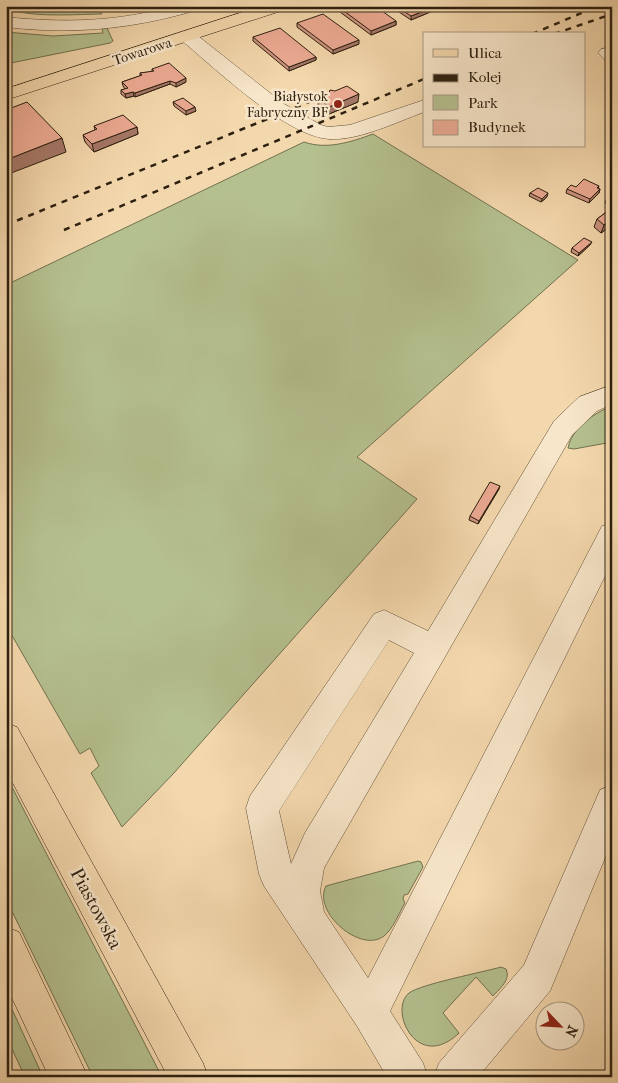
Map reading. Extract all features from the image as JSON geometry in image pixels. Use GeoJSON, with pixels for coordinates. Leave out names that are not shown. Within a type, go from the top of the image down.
{"type":"FeatureCollection","features":[{"type":"Feature","properties":{"kind":"main road","name":"Towarowa"},"geometry":{"type":"LineString","coordinates":[[6,95],[278,6]]}},
{"type":"Feature","properties":{"kind":"main road","name":"Piastowska"},"geometry":{"type":"LineString","coordinates":[[6,738],[189,1077]]}},
{"type":"Feature","properties":{"kind":"main road"},"geometry":{"type":"LineString","coordinates":[[6,945],[69,1077]]}},
{"type":"Feature","properties":{"kind":"lane"},"geometry":{"type":"LineString","coordinates":[[106,6],[113,24]]}},
{"type":"Feature","properties":{"kind":"lane"},"geometry":{"type":"LineString","coordinates":[[6,22],[65,27],[113,24],[164,14],[192,6]]}},
{"type":"Feature","properties":{"kind":"lane"},"geometry":{"type":"LineString","coordinates":[[200,6],[214,28]]}},
{"type":"Feature","properties":{"kind":"lane"},"geometry":{"type":"LineString","coordinates":[[187,36],[275,106],[315,131],[325,133],[344,131],[423,106]]}},
{"type":"Feature","properties":{"kind":"lane"},"geometry":{"type":"LineString","coordinates":[[307,918],[303,891],[307,868],[317,845],[563,428],[588,404],[612,394]]}},
{"type":"Feature","properties":{"kind":"lane"},"geometry":{"type":"LineString","coordinates":[[370,1013],[612,534]]}},
{"type":"Feature","properties":{"kind":"lane"},"geometry":{"type":"LineString","coordinates":[[409,1077],[370,1013],[276,874],[262,808],[384,623],[433,648]]}},
{"type":"Feature","properties":{"kind":"lane"},"geometry":{"type":"LineString","coordinates":[[452,1077],[537,978],[612,801]]}},
{"type":"Feature","properties":{"kind":"green space"},"geometry":{"type":"Polygon","coordinates":[[[6,6],[65,6],[66,8],[99,6],[102,14],[24,13],[6,6]]]}},
{"type":"Feature","properties":{"kind":"green space"},"geometry":{"type":"Polygon","coordinates":[[[107,28],[113,41],[110,43],[6,64],[6,32],[53,36],[103,33],[102,29],[107,28]]]}},
{"type":"Feature","properties":{"kind":"green space"},"geometry":{"type":"Polygon","coordinates":[[[373,134],[578,260],[357,457],[417,499],[173,774],[122,827],[91,773],[99,766],[90,748],[80,754],[6,625],[6,285],[304,142],[330,145],[348,142],[373,134]]]}},
{"type":"Feature","properties":{"kind":"green space"},"geometry":{"type":"Polygon","coordinates":[[[612,406],[612,442],[574,449],[568,448],[574,434],[585,422],[612,406]]]}},
{"type":"Feature","properties":{"kind":"green space"},"geometry":{"type":"Polygon","coordinates":[[[6,776],[162,1077],[93,1077],[6,899],[6,776]]]}},
{"type":"Feature","properties":{"kind":"green space"},"geometry":{"type":"Polygon","coordinates":[[[418,861],[421,862],[423,867],[408,894],[404,895],[405,903],[393,925],[384,936],[374,940],[363,939],[341,928],[332,918],[326,907],[324,896],[326,886],[418,861]]]}},
{"type":"Feature","properties":{"kind":"green space"},"geometry":{"type":"Polygon","coordinates":[[[501,967],[506,969],[507,977],[504,984],[493,996],[476,977],[443,1013],[459,1033],[444,1043],[431,1046],[419,1042],[410,1034],[402,1012],[403,1001],[409,993],[439,982],[501,967]]]}},
{"type":"Feature","properties":{"kind":"green space"},"geometry":{"type":"Polygon","coordinates":[[[6,996],[43,1077],[25,1077],[6,1036],[6,996]]]}},
{"type":"Feature","properties":{"kind":"building"},"geometry":{"type":"Polygon","coordinates":[[[345,6],[375,6],[396,21],[371,31],[340,8],[345,6]]]}},
{"type":"Feature","properties":{"kind":"building"},"geometry":{"type":"Polygon","coordinates":[[[396,6],[435,6],[435,7],[411,16],[396,6]]]}},
{"type":"Feature","properties":{"kind":"building"},"geometry":{"type":"Polygon","coordinates":[[[323,14],[359,40],[333,50],[297,23],[323,14]]]}},
{"type":"Feature","properties":{"kind":"building"},"geometry":{"type":"Polygon","coordinates":[[[280,28],[316,57],[289,67],[253,37],[280,28]]]}},
{"type":"Feature","properties":{"kind":"building"},"geometry":{"type":"Polygon","coordinates":[[[169,63],[186,78],[176,83],[170,81],[135,93],[125,94],[121,90],[128,88],[122,82],[142,75],[140,73],[154,71],[152,69],[169,63]]]}},
{"type":"Feature","properties":{"kind":"building"},"geometry":{"type":"Polygon","coordinates":[[[347,86],[359,94],[329,107],[318,98],[329,93],[330,90],[335,91],[347,86]]]}},
{"type":"Feature","properties":{"kind":"building"},"geometry":{"type":"Polygon","coordinates":[[[183,98],[195,107],[186,111],[173,102],[183,98]]]}},
{"type":"Feature","properties":{"kind":"building"},"geometry":{"type":"Polygon","coordinates":[[[27,102],[62,138],[6,160],[6,110],[27,102]]]}},
{"type":"Feature","properties":{"kind":"building"},"geometry":{"type":"Polygon","coordinates":[[[123,115],[137,127],[92,144],[83,135],[97,129],[94,126],[123,115]]]}},
{"type":"Feature","properties":{"kind":"building"},"geometry":{"type":"Polygon","coordinates":[[[584,179],[599,186],[597,188],[600,189],[590,199],[567,189],[571,185],[576,187],[584,179]]]}},
{"type":"Feature","properties":{"kind":"building"},"geometry":{"type":"Polygon","coordinates":[[[538,188],[548,193],[542,199],[530,193],[538,188]]]}},
{"type":"Feature","properties":{"kind":"building"},"geometry":{"type":"Polygon","coordinates":[[[612,208],[612,219],[604,225],[597,219],[612,208]]]}},
{"type":"Feature","properties":{"kind":"building"},"geometry":{"type":"Polygon","coordinates":[[[584,238],[592,242],[579,253],[572,248],[584,238]]]}},
{"type":"Feature","properties":{"kind":"building"},"geometry":{"type":"Polygon","coordinates":[[[490,482],[500,486],[479,521],[470,516],[490,482]]]}},
{"type":"Feature","properties":{"kind":"railway"},"geometry":{"type":"LineString","coordinates":[[537,32],[598,6]]}},
{"type":"Feature","properties":{"kind":"railway"},"geometry":{"type":"LineString","coordinates":[[560,32],[612,14]]}},
{"type":"Feature","properties":{"kind":"railway"},"geometry":{"type":"LineString","coordinates":[[64,230],[423,79]]}},
{"type":"Feature","properties":{"kind":"railway"},"geometry":{"type":"LineString","coordinates":[[6,225],[324,96]]}},
{"type":"Feature","properties":{"kind":"place","name":"Białystok Fabryczny BF"},"geometry":{"type":"Point","coordinates":[338,104]}}]}
